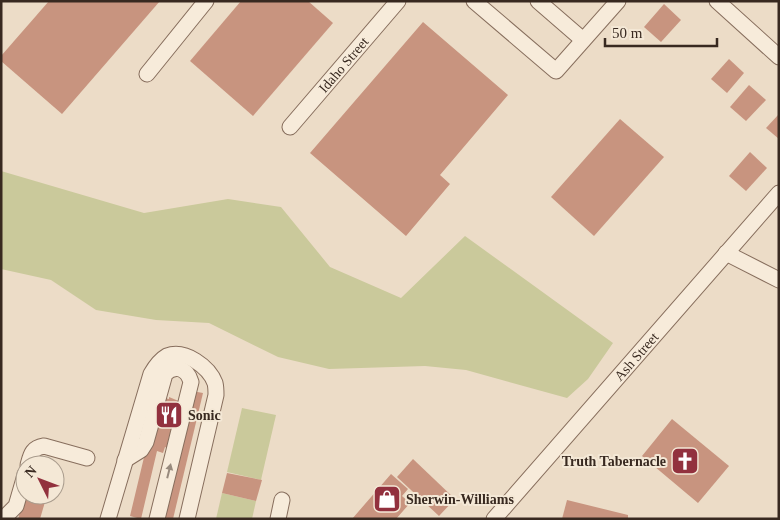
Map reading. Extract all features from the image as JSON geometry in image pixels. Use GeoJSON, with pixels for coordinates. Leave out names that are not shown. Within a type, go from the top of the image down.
{"type":"FeatureCollection","features":[{"type":"Feature","properties":{"kind":"street"},"geometry":{"type":"LineString","coordinates":[[147,74],[206,1]]}},
{"type":"Feature","properties":{"kind":"street","name":"Idaho Street"},"geometry":{"type":"LineString","coordinates":[[290,127],[398,1]]}},
{"type":"Feature","properties":{"kind":"street"},"geometry":{"type":"LineString","coordinates":[[474,1],[556,71],[618,1]]}},
{"type":"Feature","properties":{"kind":"street"},"geometry":{"type":"LineString","coordinates":[[538,1],[556,7],[583,40]]}},
{"type":"Feature","properties":{"kind":"street"},"geometry":{"type":"LineString","coordinates":[[717,1],[779,57]]}},
{"type":"Feature","properties":{"kind":"street","name":"Ash Street"},"geometry":{"type":"LineString","coordinates":[[494,519],[779,193]]}},
{"type":"Feature","properties":{"kind":"street"},"geometry":{"type":"LineString","coordinates":[[726,254],[779,280]]}},
{"type":"Feature","properties":{"kind":"street"},"geometry":{"type":"LineString","coordinates":[[108,519],[151,374],[162,359],[176,354],[195,360],[210,375],[215,384],[216,395],[187,519]]}},
{"type":"Feature","properties":{"kind":"street"},"geometry":{"type":"LineString","coordinates":[[125,460],[141,450],[146,442],[165,374],[171,369],[176,368],[184,371],[191,382],[157,519]]}},
{"type":"Feature","properties":{"kind":"street"},"geometry":{"type":"LineString","coordinates":[[30,455],[31,452],[38,447],[44,446],[87,458]]}},
{"type":"Feature","properties":{"kind":"street"},"geometry":{"type":"LineString","coordinates":[[278,519],[282,500]]}},
{"type":"Feature","properties":{"kind":"street"},"geometry":{"type":"LineString","coordinates":[[8,514],[16,505]]}},
{"type":"Feature","properties":{"kind":"green space"},"geometry":{"type":"Polygon","coordinates":[[[1,171],[144,213],[228,199],[281,207],[330,267],[401,298],[465,236],[613,343],[588,379],[567,398],[466,370],[425,366],[329,369],[278,357],[209,323],[156,320],[96,310],[51,280],[1,269],[1,171]]]}},
{"type":"Feature","properties":{"kind":"green space"},"geometry":{"type":"Polygon","coordinates":[[[242,408],[276,415],[261,480],[227,472],[242,408]]]}},
{"type":"Feature","properties":{"kind":"green space"},"geometry":{"type":"Polygon","coordinates":[[[222,493],[256,501],[252,519],[216,519],[222,493]]]}},
{"type":"Feature","properties":{"kind":"building"},"geometry":{"type":"Polygon","coordinates":[[[49,1],[160,1],[62,114],[1,61],[1,56],[49,1]]]}},
{"type":"Feature","properties":{"kind":"building"},"geometry":{"type":"Polygon","coordinates":[[[241,1],[308,1],[333,23],[253,116],[190,61],[241,1]]]}},
{"type":"Feature","properties":{"kind":"building"},"geometry":{"type":"Polygon","coordinates":[[[664,4],[681,20],[661,42],[644,27],[664,4]]]}},
{"type":"Feature","properties":{"kind":"building"},"geometry":{"type":"Polygon","coordinates":[[[423,22],[508,95],[440,175],[450,184],[406,236],[310,153],[423,22]]]}},
{"type":"Feature","properties":{"kind":"building"},"geometry":{"type":"Polygon","coordinates":[[[729,59],[744,73],[727,93],[711,79],[729,59]]]}},
{"type":"Feature","properties":{"kind":"building"},"geometry":{"type":"Polygon","coordinates":[[[749,85],[766,100],[746,121],[730,107],[749,85]]]}},
{"type":"Feature","properties":{"kind":"building"},"geometry":{"type":"Polygon","coordinates":[[[779,114],[779,139],[766,128],[779,114]]]}},
{"type":"Feature","properties":{"kind":"building"},"geometry":{"type":"Polygon","coordinates":[[[620,119],[664,157],[594,236],[551,197],[620,119]]]}},
{"type":"Feature","properties":{"kind":"building"},"geometry":{"type":"Polygon","coordinates":[[[750,152],[767,168],[746,191],[729,176],[750,152]]]}},
{"type":"Feature","properties":{"kind":"building"},"geometry":{"type":"Polygon","coordinates":[[[192,391],[203,393],[173,519],[161,519],[192,391]]]}},
{"type":"Feature","properties":{"kind":"building"},"geometry":{"type":"Polygon","coordinates":[[[169,397],[181,402],[169,449],[165,447],[163,453],[157,451],[141,519],[130,516],[151,428],[165,398],[169,399],[169,397]]]}},
{"type":"Feature","properties":{"kind":"building","name":"Truth Tabernacle"},"geometry":{"type":"Polygon","coordinates":[[[672,419],[729,466],[698,503],[642,456],[672,419]]]}},
{"type":"Feature","properties":{"kind":"building"},"geometry":{"type":"Polygon","coordinates":[[[413,459],[455,499],[439,516],[397,477],[413,459]]]}},
{"type":"Feature","properties":{"kind":"building"},"geometry":{"type":"Polygon","coordinates":[[[227,473],[262,480],[256,501],[222,493],[227,473]]]}},
{"type":"Feature","properties":{"kind":"building","name":"Sherwin-Williams"},"geometry":{"type":"Polygon","coordinates":[[[391,474],[408,489],[402,496],[410,503],[396,519],[352,519],[391,474]]]}},
{"type":"Feature","properties":{"kind":"building"},"geometry":{"type":"Polygon","coordinates":[[[567,500],[628,515],[628,519],[562,519],[567,500]]]}},
{"type":"Feature","properties":{"kind":"building"},"geometry":{"type":"Polygon","coordinates":[[[22,505],[44,505],[40,519],[18,519],[22,505]]]}},
{"type":"Feature","properties":{"kind":"place","name":"Sonic"},"geometry":{"type":"Point","coordinates":[169,415]}},
{"type":"Feature","properties":{"kind":"place","name":"Truth Tabernacle"},"geometry":{"type":"Point","coordinates":[685,461]}},
{"type":"Feature","properties":{"kind":"place","name":"Sherwin-Williams"},"geometry":{"type":"Point","coordinates":[387,499]}}]}
